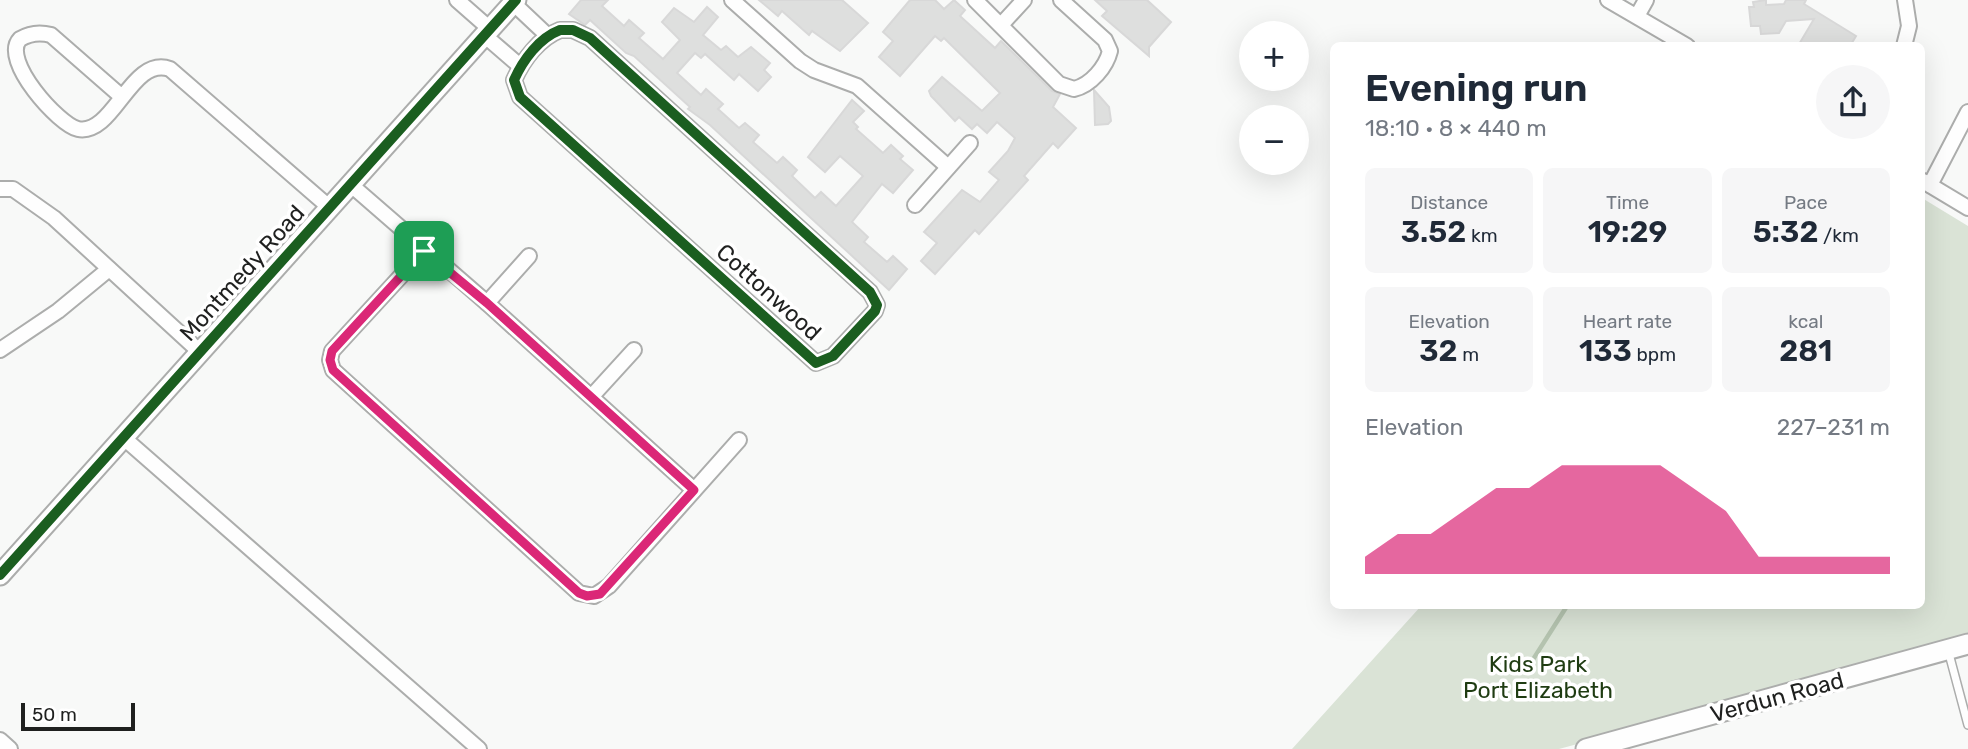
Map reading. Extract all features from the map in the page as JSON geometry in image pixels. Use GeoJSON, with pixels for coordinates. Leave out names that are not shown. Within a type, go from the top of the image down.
{"type":"FeatureCollection","features":[{"type":"Feature","properties":{"kind":"street"},"geometry":{"type":"LineString","coordinates":[[457,0],[520,65],[547,35],[514,2]]}},
{"type":"Feature","properties":{"kind":"street"},"geometry":{"type":"LineString","coordinates":[[732,0],[800,61],[814,70],[858,86],[948,167]]}},
{"type":"Feature","properties":{"kind":"street"},"geometry":{"type":"LineString","coordinates":[[975,0],[1059,84],[1069,89],[1079,88],[1106,63],[1110,51],[1097,32],[1061,0]]}},
{"type":"Feature","properties":{"kind":"street"},"geometry":{"type":"LineString","coordinates":[[1001,25],[1024,0]]}},
{"type":"Feature","properties":{"kind":"street"},"geometry":{"type":"LineString","coordinates":[[1608,0],[1680,42]]}},
{"type":"Feature","properties":{"kind":"street"},"geometry":{"type":"LineString","coordinates":[[1637,16],[1646,0]]}},
{"type":"Feature","properties":{"kind":"street"},"geometry":{"type":"LineString","coordinates":[[1905,0],[1909,26],[1905,42]]}},
{"type":"Feature","properties":{"kind":"street","name":"Montmedy Road"},"geometry":{"type":"LineString","coordinates":[[2,569],[125,439],[514,2]]}},
{"type":"Feature","properties":{"kind":"street","name":"Cottonwood"},"geometry":{"type":"LineString","coordinates":[[520,65],[514,80],[520,97],[816,363],[833,356],[875,310],[877,304],[870,292],[590,38],[573,30],[547,35]]}},
{"type":"Feature","properties":{"kind":"street"},"geometry":{"type":"LineString","coordinates":[[122,97],[51,35],[41,32],[28,35],[16,41],[11,51],[12,66],[20,81],[73,127],[94,128],[153,68],[170,69],[329,207]]}},
{"type":"Feature","properties":{"kind":"street"},"geometry":{"type":"LineString","coordinates":[[1968,112],[1926,183],[1968,208]]}},
{"type":"Feature","properties":{"kind":"street"},"geometry":{"type":"LineString","coordinates":[[915,205],[970,143]]}},
{"type":"Feature","properties":{"kind":"street"},"geometry":{"type":"LineString","coordinates":[[350,184],[592,396],[694,490]]}},
{"type":"Feature","properties":{"kind":"street"},"geometry":{"type":"LineString","coordinates":[[0,189],[10,188],[34,204],[200,352]]}},
{"type":"Feature","properties":{"kind":"street"},"geometry":{"type":"LineString","coordinates":[[424,251],[332,351],[330,360],[333,370],[579,593],[594,596],[609,586],[739,440]]}},
{"type":"Feature","properties":{"kind":"street"},"geometry":{"type":"LineString","coordinates":[[487,303],[529,256]]}},
{"type":"Feature","properties":{"kind":"street"},"geometry":{"type":"LineString","coordinates":[[0,350],[58,311],[109,269]]}},
{"type":"Feature","properties":{"kind":"street"},"geometry":{"type":"LineString","coordinates":[[592,396],[634,350]]}},
{"type":"Feature","properties":{"kind":"street"},"geometry":{"type":"LineString","coordinates":[[125,439],[480,749]]}},
{"type":"Feature","properties":{"kind":"street","name":"Verdun Road"},"geometry":{"type":"LineString","coordinates":[[1586,749],[1968,644]]}},
{"type":"Feature","properties":{"kind":"street"},"geometry":{"type":"LineString","coordinates":[[0,740],[10,749]]}},
{"type":"Feature","properties":{"kind":"lane"},"geometry":{"type":"LineString","coordinates":[[1948,650],[1968,725]]}},
{"type":"Feature","properties":{"kind":"green space","name":"Kids Park Port Elizabeth"},"geometry":{"type":"Polygon","coordinates":[[[1925,200],[1968,226],[1968,638],[1559,749],[1292,749],[1418,609],[1925,609],[1925,200]]]}},
{"type":"Feature","properties":{"kind":"building"},"geometry":{"type":"Polygon","coordinates":[[[581,0],[608,0],[602,6],[624,26],[629,20],[644,33],[639,38],[663,59],[680,40],[662,22],[674,8],[694,22],[707,7],[718,17],[703,35],[721,50],[726,46],[738,57],[751,47],[770,63],[764,70],[771,77],[758,91],[739,74],[734,80],[705,54],[701,58],[695,53],[677,73],[701,95],[706,89],[723,104],[718,109],[739,128],[745,123],[759,135],[753,142],[777,163],[783,157],[797,170],[792,176],[815,198],[821,192],[836,206],[863,176],[840,156],[825,172],[808,157],[852,100],[864,111],[853,122],[858,127],[856,129],[883,153],[891,145],[903,156],[900,159],[913,170],[893,193],[882,184],[852,222],[868,237],[864,242],[887,262],[893,256],[907,269],[889,290],[710,125],[688,109],[690,107],[634,56],[626,53],[590,20],[585,25],[569,14],[581,0]]]}},
{"type":"Feature","properties":{"kind":"building"},"geometry":{"type":"Polygon","coordinates":[[[759,0],[842,0],[868,23],[840,51],[812,31],[809,35],[782,11],[778,16],[759,0]]]}},
{"type":"Feature","properties":{"kind":"building"},"geometry":{"type":"Polygon","coordinates":[[[910,0],[935,0],[944,9],[954,0],[965,10],[960,16],[995,48],[1001,41],[1052,91],[1060,94],[1053,107],[1076,128],[1058,148],[1053,143],[1024,176],[1028,180],[979,234],[975,230],[935,274],[921,261],[937,243],[924,232],[962,190],[980,202],[999,180],[989,172],[1008,151],[1015,138],[997,122],[987,133],[977,124],[972,129],[959,117],[955,121],[931,96],[929,91],[942,77],[982,111],[1000,93],[944,38],[941,41],[935,36],[900,76],[879,57],[893,41],[883,32],[910,0]]]}},
{"type":"Feature","properties":{"kind":"building"},"geometry":{"type":"Polygon","coordinates":[[[1095,0],[1147,0],[1171,22],[1149,47],[1149,56],[1102,16],[1107,11],[1095,0]]]}},
{"type":"Feature","properties":{"kind":"building"},"geometry":{"type":"Polygon","coordinates":[[[1766,0],[1766,5],[1784,4],[1786,0],[1806,0],[1804,4],[1856,36],[1852,42],[1800,42],[1814,19],[1786,21],[1779,33],[1761,34],[1760,26],[1751,26],[1749,7],[1754,7],[1753,2],[1766,0]]]}},
{"type":"Feature","properties":{"kind":"building"},"geometry":{"type":"Polygon","coordinates":[[[1094,90],[1109,107],[1111,121],[1108,124],[1095,125],[1094,90]]]}},
{"type":"Feature","properties":{"kind":"waterway"},"geometry":{"type":"LineString","coordinates":[[1525,672],[1565,609]]}},
{"type":"Feature","properties":{"kind":"cycle path"},"geometry":{"type":"LineString","coordinates":[[0,575],[516,0]]}},
{"type":"Feature","properties":{"kind":"cycle path"},"geometry":{"type":"LineString","coordinates":[[560,30],[573,30],[590,38],[870,292],[877,305],[875,311],[833,356],[816,363],[520,97],[514,80],[522,65],[532,50],[545,38],[560,30]]}},
{"type":"Feature","properties":{"kind":"route"},"geometry":{"type":"LineString","coordinates":[[424,251],[487,303],[694,490],[600,594],[587,596],[579,593],[333,370],[330,360],[332,351],[424,251]]}}]}
